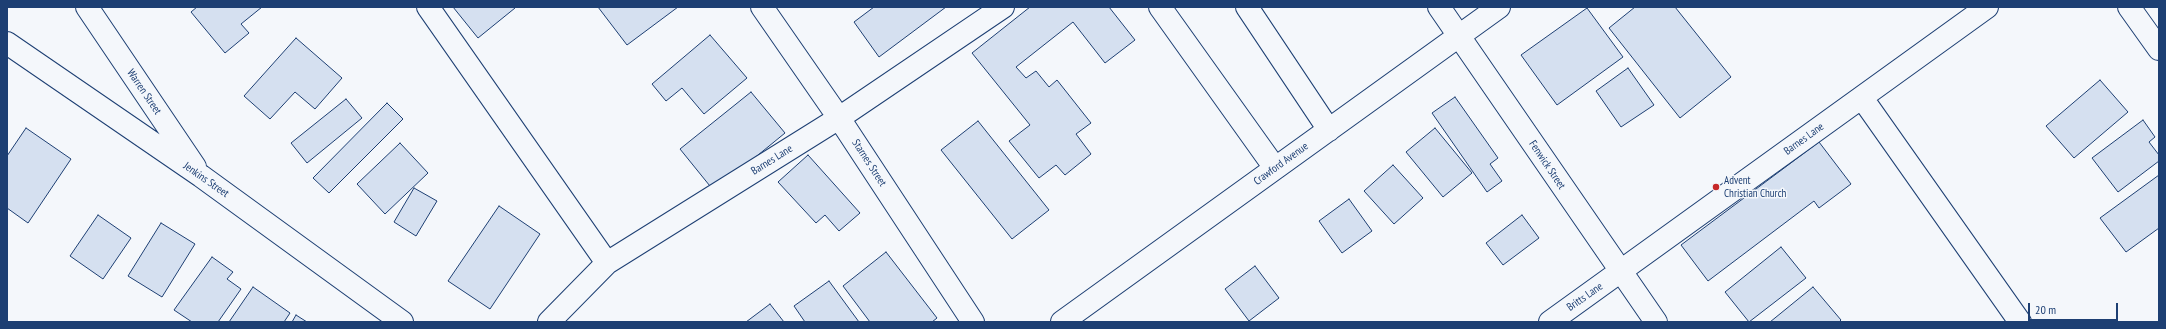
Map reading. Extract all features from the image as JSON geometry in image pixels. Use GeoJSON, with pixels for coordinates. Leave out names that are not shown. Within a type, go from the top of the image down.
{"type":"FeatureCollection","features":[{"type":"Feature","properties":{"kind":"street","name":"Warren Street"},"geometry":{"type":"LineString","coordinates":[[87,7],[201,176]]}},
{"type":"Feature","properties":{"kind":"street"},"geometry":{"type":"LineString","coordinates":[[428,7],[607,262]]}},
{"type":"Feature","properties":{"kind":"street","name":"Starnes Street"},"geometry":{"type":"LineString","coordinates":[[762,7],[839,118],[973,322]]}},
{"type":"Feature","properties":{"kind":"street","name":"Barnes Lane"},"geometry":{"type":"LineString","coordinates":[[549,322],[607,262],[839,118],[1003,7]]}},
{"type":"Feature","properties":{"kind":"street"},"geometry":{"type":"LineString","coordinates":[[1160,7],[1275,168]]}},
{"type":"Feature","properties":{"kind":"street"},"geometry":{"type":"LineString","coordinates":[[1246,7],[1329,130]]}},
{"type":"Feature","properties":{"kind":"street","name":"Fenwick Street"},"geometry":{"type":"LineString","coordinates":[[1439,7],[1620,272],[1656,322]]}},
{"type":"Feature","properties":{"kind":"street","name":"Crawford Avenue"},"geometry":{"type":"LineString","coordinates":[[1062,322],[1499,7]]}},
{"type":"Feature","properties":{"kind":"street","name":"Barnes Lane"},"geometry":{"type":"LineString","coordinates":[[1620,272],[1987,7]]}},
{"type":"Feature","properties":{"kind":"street"},"geometry":{"type":"LineString","coordinates":[[2129,7],[2159,49]]}},
{"type":"Feature","properties":{"kind":"street","name":"Jenkins Street"},"geometry":{"type":"LineString","coordinates":[[7,43],[201,176],[402,322]]}},
{"type":"Feature","properties":{"kind":"street"},"geometry":{"type":"LineString","coordinates":[[1862,98],[2020,322]]}},
{"type":"Feature","properties":{"kind":"street","name":"Britts Lane"},"geometry":{"type":"LineString","coordinates":[[1550,322],[1620,272]]}},
{"type":"Feature","properties":{"kind":"building"},"geometry":{"type":"Polygon","coordinates":[[[197,7],[262,7],[241,24],[249,33],[225,53],[191,12],[197,7]]]}},
{"type":"Feature","properties":{"kind":"building"},"geometry":{"type":"Polygon","coordinates":[[[453,7],[515,7],[515,8],[478,38],[453,7]]]}},
{"type":"Feature","properties":{"kind":"building"},"geometry":{"type":"Polygon","coordinates":[[[598,7],[678,7],[627,45],[598,7]]]}},
{"type":"Feature","properties":{"kind":"building"},"geometry":{"type":"Polygon","coordinates":[[[874,7],[946,7],[879,57],[854,22],[874,7]]]}},
{"type":"Feature","properties":{"kind":"building"},"geometry":{"type":"Polygon","coordinates":[[[1030,7],[1109,7],[1135,40],[1105,63],[1073,22],[1016,67],[1026,78],[1036,71],[1049,87],[1057,80],[1091,123],[1076,134],[1091,154],[1065,175],[1056,165],[1039,178],[1009,141],[1030,125],[972,53],[1030,7]]]}},
{"type":"Feature","properties":{"kind":"building"},"geometry":{"type":"Polygon","coordinates":[[[1635,7],[1675,7],[1731,77],[1680,118],[1609,28],[1635,7]]]}},
{"type":"Feature","properties":{"kind":"building"},"geometry":{"type":"Polygon","coordinates":[[[1587,8],[1623,57],[1557,105],[1521,55],[1587,8]]]}},
{"type":"Feature","properties":{"kind":"building"},"geometry":{"type":"Polygon","coordinates":[[[710,35],[747,78],[704,114],[682,88],[666,101],[652,84],[710,35]]]}},
{"type":"Feature","properties":{"kind":"building"},"geometry":{"type":"Polygon","coordinates":[[[296,38],[342,78],[315,109],[295,92],[270,119],[244,96],[296,38]]]}},
{"type":"Feature","properties":{"kind":"building"},"geometry":{"type":"Polygon","coordinates":[[[1628,68],[1654,105],[1621,127],[1596,91],[1628,68]]]}},
{"type":"Feature","properties":{"kind":"building"},"geometry":{"type":"Polygon","coordinates":[[[2100,80],[2128,112],[2074,158],[2046,126],[2100,80]]]}},
{"type":"Feature","properties":{"kind":"building"},"geometry":{"type":"Polygon","coordinates":[[[751,92],[785,133],[714,191],[680,149],[751,92]]]}},
{"type":"Feature","properties":{"kind":"building"},"geometry":{"type":"Polygon","coordinates":[[[1455,97],[1498,158],[1490,164],[1502,181],[1487,192],[1432,113],[1455,97]]]}},
{"type":"Feature","properties":{"kind":"building"},"geometry":{"type":"Polygon","coordinates":[[[346,99],[362,118],[307,163],[291,143],[346,99]]]}},
{"type":"Feature","properties":{"kind":"building"},"geometry":{"type":"Polygon","coordinates":[[[387,103],[403,119],[329,193],[313,178],[387,103]]]}},
{"type":"Feature","properties":{"kind":"building"},"geometry":{"type":"Polygon","coordinates":[[[2143,120],[2155,137],[2149,142],[2159,155],[2159,161],[2118,192],[2092,158],[2143,120]]]}},
{"type":"Feature","properties":{"kind":"building"},"geometry":{"type":"Polygon","coordinates":[[[978,121],[1049,210],[1012,239],[941,150],[978,121]]]}},
{"type":"Feature","properties":{"kind":"building"},"geometry":{"type":"Polygon","coordinates":[[[26,128],[71,159],[28,223],[7,208],[7,156],[26,128]]]}},
{"type":"Feature","properties":{"kind":"building"},"geometry":{"type":"Polygon","coordinates":[[[1435,128],[1472,173],[1443,197],[1406,152],[1435,128]]]}},
{"type":"Feature","properties":{"kind":"building"},"geometry":{"type":"Polygon","coordinates":[[[1819,142],[1851,184],[1819,208],[1814,201],[1708,281],[1681,245],[1819,142]]]}},
{"type":"Feature","properties":{"kind":"building"},"geometry":{"type":"Polygon","coordinates":[[[400,143],[428,173],[385,214],[357,184],[400,143]]]}},
{"type":"Feature","properties":{"kind":"building"},"geometry":{"type":"Polygon","coordinates":[[[808,155],[860,213],[839,231],[825,215],[816,223],[778,182],[808,155]]]}},
{"type":"Feature","properties":{"kind":"building"},"geometry":{"type":"Polygon","coordinates":[[[1393,165],[1423,198],[1394,224],[1364,191],[1393,165]]]}},
{"type":"Feature","properties":{"kind":"building"},"geometry":{"type":"Polygon","coordinates":[[[2159,175],[2159,228],[2126,252],[2100,218],[2159,175]]]}},
{"type":"Feature","properties":{"kind":"building"},"geometry":{"type":"Polygon","coordinates":[[[414,188],[437,201],[416,236],[394,222],[414,188]]]}},
{"type":"Feature","properties":{"kind":"building"},"geometry":{"type":"Polygon","coordinates":[[[1349,199],[1372,231],[1342,253],[1319,221],[1349,199]]]}},
{"type":"Feature","properties":{"kind":"building"},"geometry":{"type":"Polygon","coordinates":[[[499,206],[540,234],[490,309],[448,281],[499,206]]]}},
{"type":"Feature","properties":{"kind":"building"},"geometry":{"type":"Polygon","coordinates":[[[98,215],[131,238],[103,279],[70,256],[98,215]]]}},
{"type":"Feature","properties":{"kind":"building"},"geometry":{"type":"Polygon","coordinates":[[[1522,215],[1539,238],[1503,265],[1486,243],[1522,215]]]}},
{"type":"Feature","properties":{"kind":"building"},"geometry":{"type":"Polygon","coordinates":[[[161,223],[195,244],[162,297],[128,276],[161,223]]]}},
{"type":"Feature","properties":{"kind":"building"},"geometry":{"type":"Polygon","coordinates":[[[1781,247],[1806,278],[1749,322],[1725,292],[1781,247]]]}},
{"type":"Feature","properties":{"kind":"building"},"geometry":{"type":"Polygon","coordinates":[[[886,252],[937,318],[932,322],[870,322],[843,286],[886,252]]]}},
{"type":"Feature","properties":{"kind":"building"},"geometry":{"type":"Polygon","coordinates":[[[212,257],[233,272],[227,279],[241,289],[218,322],[192,322],[174,310],[212,257]]]}},
{"type":"Feature","properties":{"kind":"building"},"geometry":{"type":"Polygon","coordinates":[[[1255,266],[1279,298],[1249,321],[1225,289],[1255,266]]]}},
{"type":"Feature","properties":{"kind":"building"},"geometry":{"type":"Polygon","coordinates":[[[829,281],[859,322],[805,322],[794,306],[829,281]]]}},
{"type":"Feature","properties":{"kind":"building"},"geometry":{"type":"Polygon","coordinates":[[[253,287],[290,313],[284,322],[229,322],[253,287]]]}},
{"type":"Feature","properties":{"kind":"building"},"geometry":{"type":"Polygon","coordinates":[[[1813,287],[1841,320],[1839,322],[1770,322],[1813,287]]]}},
{"type":"Feature","properties":{"kind":"building"},"geometry":{"type":"Polygon","coordinates":[[[770,304],[784,322],[746,322],[770,304]]]}},
{"type":"Feature","properties":{"kind":"building"},"geometry":{"type":"Polygon","coordinates":[[[296,315],[307,322],[292,322],[296,315]]]}},
{"type":"Feature","properties":{"kind":"place","name":"Advent Christian Church"},"geometry":{"type":"Point","coordinates":[1716,187]}}]}
